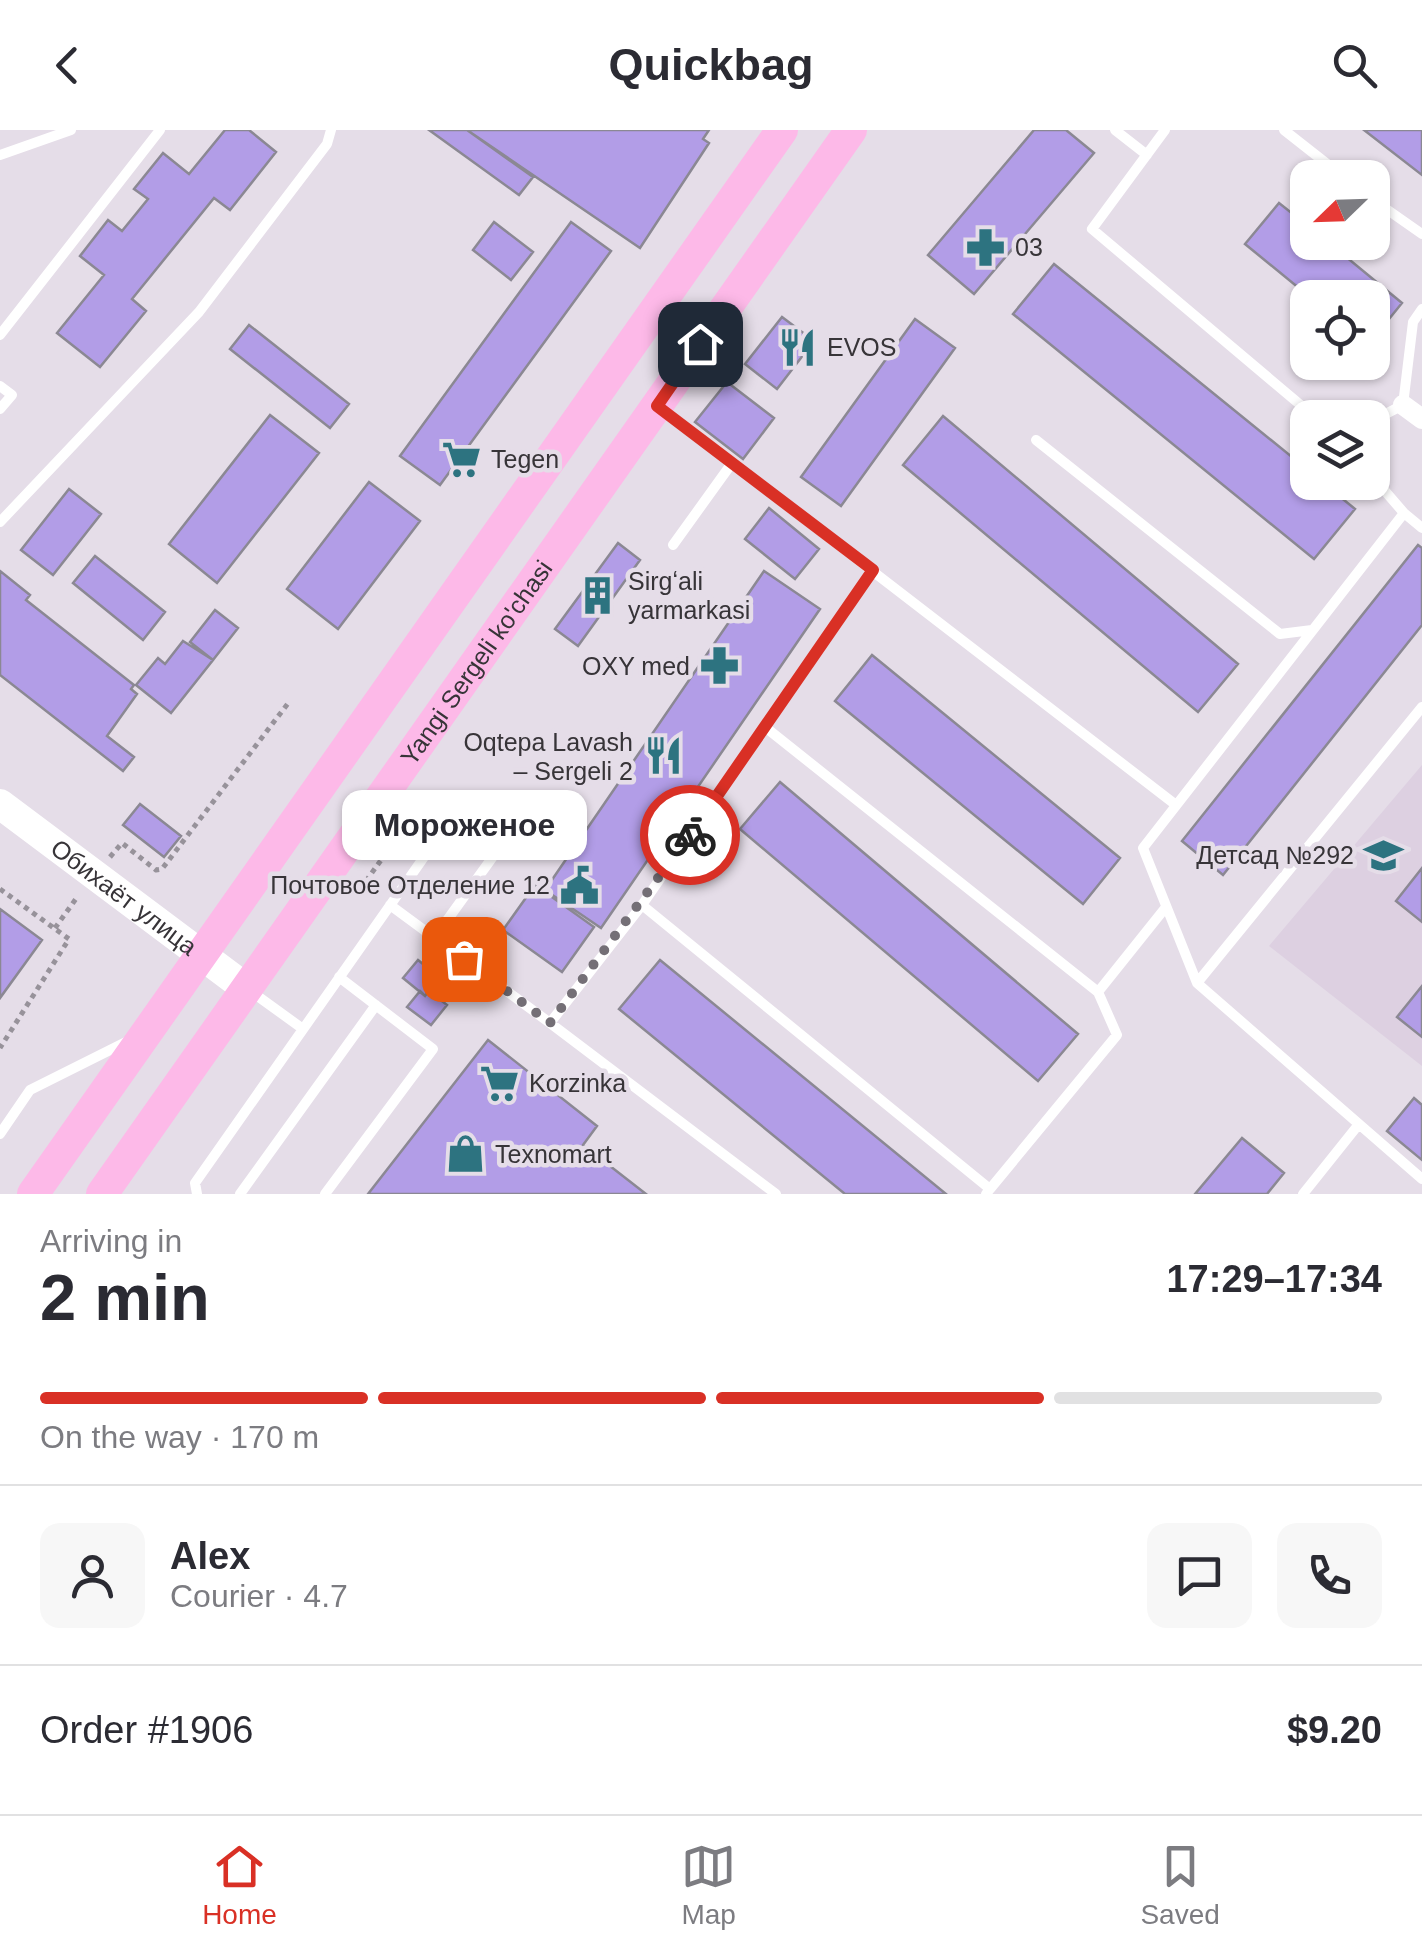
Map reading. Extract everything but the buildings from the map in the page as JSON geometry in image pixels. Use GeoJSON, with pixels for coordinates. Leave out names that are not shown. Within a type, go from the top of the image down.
{"type":"FeatureCollection","features":[{"type":"Feature","properties":{"kind":"main road"},"geometry":{"type":"LineString","coordinates":[[34,1194],[782,130]]}},
{"type":"Feature","properties":{"kind":"main road","name":"Yangi Sergeli ko'chasi"},"geometry":{"type":"LineString","coordinates":[[102,1194],[851,130]]}},
{"type":"Feature","properties":{"kind":"street"},"geometry":{"type":"LineString","coordinates":[[1403,405],[1422,419]]}},
{"type":"Feature","properties":{"kind":"street","name":"Обихаёт улица"},"geometry":{"type":"LineString","coordinates":[[0,804],[247,989]]}},
{"type":"Feature","properties":{"kind":"lane"},"geometry":{"type":"LineString","coordinates":[[0,155],[71,130]]}},
{"type":"Feature","properties":{"kind":"lane"},"geometry":{"type":"LineString","coordinates":[[0,335],[160,130]]}},
{"type":"Feature","properties":{"kind":"lane"},"geometry":{"type":"LineString","coordinates":[[0,522],[199,312],[327,144],[331,130]]}},
{"type":"Feature","properties":{"kind":"lane"},"geometry":{"type":"LineString","coordinates":[[1115,130],[1147,155]]}},
{"type":"Feature","properties":{"kind":"lane"},"geometry":{"type":"LineString","coordinates":[[1165,130],[1092,228],[1295,400]]}},
{"type":"Feature","properties":{"kind":"lane"},"geometry":{"type":"LineString","coordinates":[[1284,130],[1322,160]]}},
{"type":"Feature","properties":{"kind":"lane"},"geometry":{"type":"LineString","coordinates":[[1390,212],[1422,234]]}},
{"type":"Feature","properties":{"kind":"lane"},"geometry":{"type":"LineString","coordinates":[[1390,412],[1403,405],[1412,322],[1422,310]]}},
{"type":"Feature","properties":{"kind":"lane"},"geometry":{"type":"LineString","coordinates":[[0,386],[12,395],[0,409]]}},
{"type":"Feature","properties":{"kind":"lane"},"geometry":{"type":"LineString","coordinates":[[657,406],[1176,805]]}},
{"type":"Feature","properties":{"kind":"lane"},"geometry":{"type":"LineString","coordinates":[[1036,440],[1280,634],[1312,630]]}},
{"type":"Feature","properties":{"kind":"lane"},"geometry":{"type":"LineString","coordinates":[[673,546],[732,464]]}},
{"type":"Feature","properties":{"kind":"lane"},"geometry":{"type":"LineString","coordinates":[[1390,497],[1422,528]]}},
{"type":"Feature","properties":{"kind":"lane"},"geometry":{"type":"LineString","coordinates":[[1404,513],[1143,848],[1198,984],[1422,1179]]}},
{"type":"Feature","properties":{"kind":"lane"},"geometry":{"type":"LineString","coordinates":[[550,1023],[642,906],[873,570]]}},
{"type":"Feature","properties":{"kind":"lane"},"geometry":{"type":"LineString","coordinates":[[1198,984],[1422,706]]}},
{"type":"Feature","properties":{"kind":"lane"},"geometry":{"type":"LineString","coordinates":[[642,906],[988,1191],[1117,1034],[1098,992],[765,727]]}},
{"type":"Feature","properties":{"kind":"lane"},"geometry":{"type":"LineString","coordinates":[[436,937],[528,808]]}},
{"type":"Feature","properties":{"kind":"lane"},"geometry":{"type":"LineString","coordinates":[[197,1194],[195,1183],[443,830]]}},
{"type":"Feature","properties":{"kind":"lane"},"geometry":{"type":"LineString","coordinates":[[390,905],[776,1194]]}},
{"type":"Feature","properties":{"kind":"lane"},"geometry":{"type":"LineString","coordinates":[[1098,992],[1166,907]]}},
{"type":"Feature","properties":{"kind":"lane"},"geometry":{"type":"LineString","coordinates":[[325,1194],[434,1050],[339,978]]}},
{"type":"Feature","properties":{"kind":"lane"},"geometry":{"type":"LineString","coordinates":[[247,989],[303,1029]]}},
{"type":"Feature","properties":{"kind":"lane"},"geometry":{"type":"LineString","coordinates":[[240,1194],[376,1005]]}},
{"type":"Feature","properties":{"kind":"lane"},"geometry":{"type":"LineString","coordinates":[[0,1134],[30,1090],[151,1029]]}},
{"type":"Feature","properties":{"kind":"lane"},"geometry":{"type":"LineString","coordinates":[[1302,1194],[1359,1124]]}},
{"type":"Feature","properties":{"kind":"path"},"geometry":{"type":"LineString","coordinates":[[55,928],[122,844],[156,870],[162,869],[289,702]]}},
{"type":"Feature","properties":{"kind":"path"},"geometry":{"type":"LineString","coordinates":[[366,881],[422,803]]}},
{"type":"Feature","properties":{"kind":"path"},"geometry":{"type":"LineString","coordinates":[[0,888],[69,939],[0,1048]]}},
{"type":"Feature","properties":{"kind":"shaded area","name":"Детсад №292"},"geometry":{"type":"Polygon","coordinates":[[[1422,765],[1422,1066],[1269,946],[1422,765]]]}},
{"type":"Feature","properties":{"kind":"way so far"},"geometry":{"type":"LineString","coordinates":[[464,959],[550,1023],[642,906],[690,835]]}},
{"type":"Feature","properties":{"kind":"place","name":"03"},"geometry":{"type":"Point","coordinates":[985,247]}},
{"type":"Feature","properties":{"kind":"place","name":"EVOS"},"geometry":{"type":"Point","coordinates":[797,347]}},
{"type":"Feature","properties":{"kind":"place","name":"Tegen"},"geometry":{"type":"Point","coordinates":[461,459]}},
{"type":"Feature","properties":{"kind":"place","name":"Sirgʻali yarmarkasi"},"geometry":{"type":"Point","coordinates":[598,595]}},
{"type":"Feature","properties":{"kind":"place","name":"OXY med"},"geometry":{"type":"Point","coordinates":[720,666]}},
{"type":"Feature","properties":{"kind":"place","name":"Oqtepa Lavash – Sergeli 2"},"geometry":{"type":"Point","coordinates":[663,756]}},
{"type":"Feature","properties":{"kind":"place","name":"Детсад №292"},"geometry":{"type":"Point","coordinates":[1384,855]}},
{"type":"Feature","properties":{"kind":"place","name":"Почтовое Отделение 12"},"geometry":{"type":"Point","coordinates":[580,885]}},
{"type":"Feature","properties":{"kind":"place","name":"Мороженое"},"geometry":{"type":"Point","coordinates":[464,959]}},
{"type":"Feature","properties":{"kind":"place","name":"Korzinka"},"geometry":{"type":"Point","coordinates":[499,1083]}},
{"type":"Feature","properties":{"kind":"place","name":"Texnomart"},"geometry":{"type":"Point","coordinates":[465,1154]}},
{"type":"Feature","properties":{"kind":"route"},"geometry":{"type":"LineString","coordinates":[[690,835],[873,570],[657,406],[700,344]]}}]}
